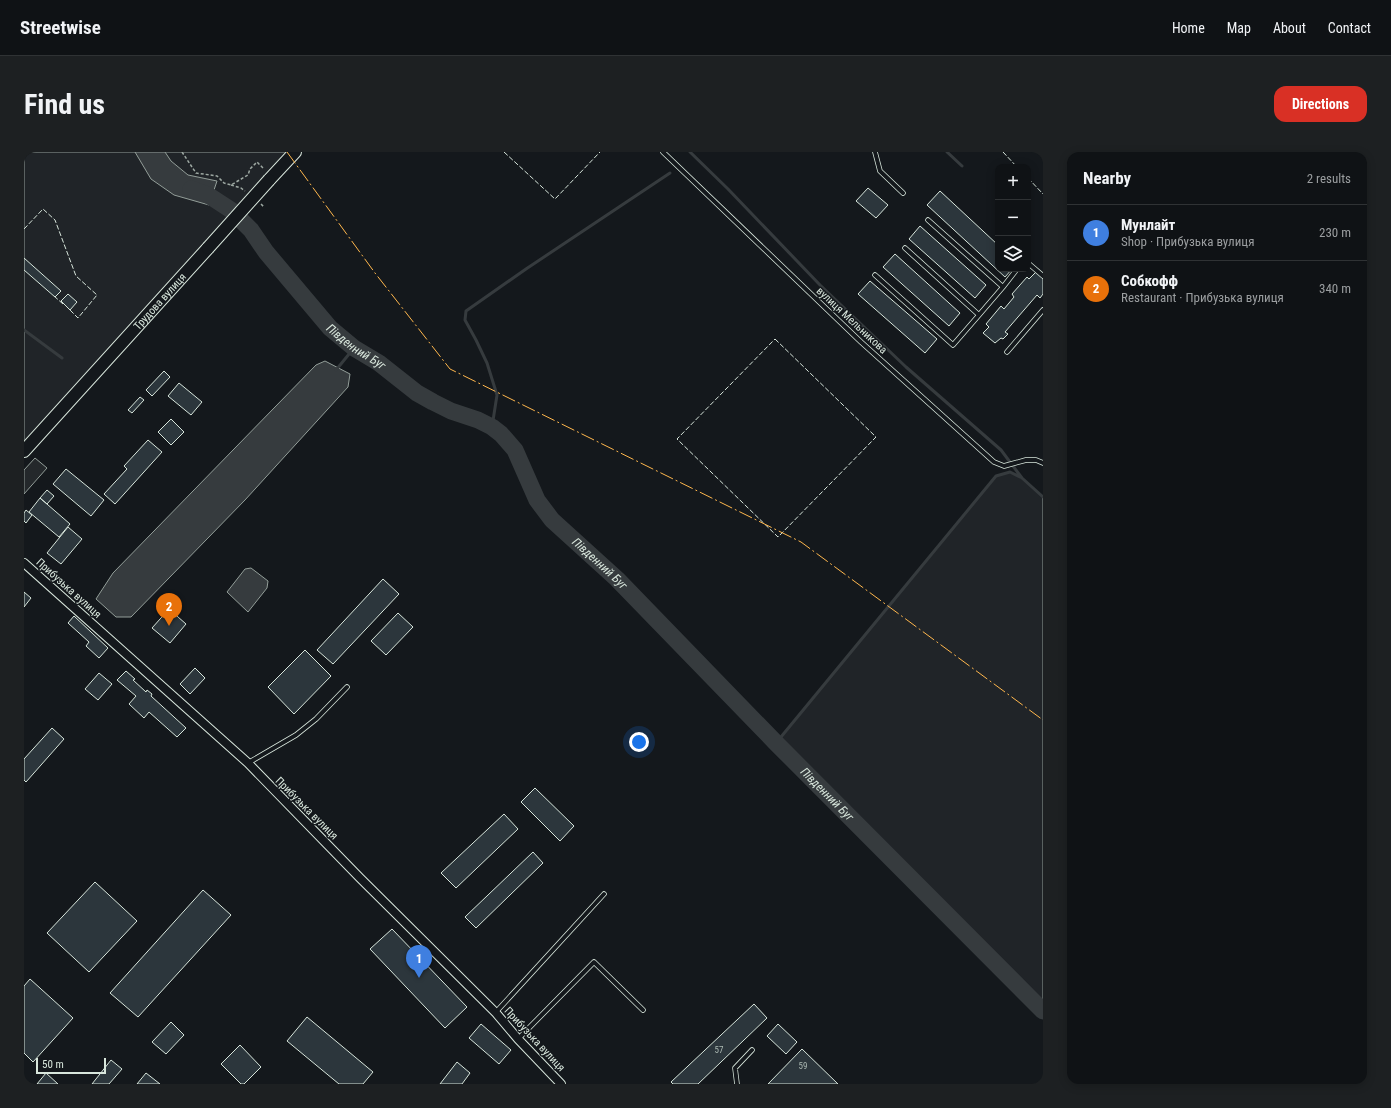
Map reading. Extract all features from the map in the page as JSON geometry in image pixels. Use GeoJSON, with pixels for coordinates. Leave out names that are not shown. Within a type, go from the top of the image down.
{"type":"FeatureCollection","features":[{"type":"Feature","properties":{"kind":"main road","name":"Трудова вулиця"},"geometry":{"type":"LineString","coordinates":[[24,451],[208,248],[268,176],[295,152]]}},
{"type":"Feature","properties":{"kind":"street","name":"Прибузька вулиця"},"geometry":{"type":"LineString","coordinates":[[24,563],[248,763],[360,878],[496,1013],[518,1039],[561,1084]]}},
{"type":"Feature","properties":{"kind":"lane","name":"вулиця Мельникова"},"geometry":{"type":"LineString","coordinates":[[663,152],[861,342],[994,462],[1004,466],[1026,460],[1036,460],[1043,463]]}},
{"type":"Feature","properties":{"kind":"lane"},"geometry":{"type":"LineString","coordinates":[[875,152],[880,171],[904,193]]}},
{"type":"Feature","properties":{"kind":"lane"},"geometry":{"type":"LineString","coordinates":[[928,220],[1003,287]]}},
{"type":"Feature","properties":{"kind":"lane"},"geometry":{"type":"LineString","coordinates":[[905,248],[979,316]]}},
{"type":"Feature","properties":{"kind":"lane"},"geometry":{"type":"LineString","coordinates":[[1031,266],[1043,276]]}},
{"type":"Feature","properties":{"kind":"lane"},"geometry":{"type":"LineString","coordinates":[[876,275],[953,345],[1016,272]]}},
{"type":"Feature","properties":{"kind":"lane"},"geometry":{"type":"LineString","coordinates":[[1007,352],[1043,310]]}},
{"type":"Feature","properties":{"kind":"lane"},"geometry":{"type":"LineString","coordinates":[[248,763],[296,735],[316,719],[347,687]]}},
{"type":"Feature","properties":{"kind":"lane"},"geometry":{"type":"LineString","coordinates":[[496,1013],[604,894]]}},
{"type":"Feature","properties":{"kind":"lane"},"geometry":{"type":"LineString","coordinates":[[518,1039],[594,962],[643,1010]]}},
{"type":"Feature","properties":{"kind":"lane"},"geometry":{"type":"LineString","coordinates":[[737,1084],[735,1068],[752,1050]]}},
{"type":"Feature","properties":{"kind":"path"},"geometry":{"type":"LineString","coordinates":[[182,152],[196,172],[217,176],[224,183],[231,185],[248,174],[250,169],[257,162],[268,176]]}},
{"type":"Feature","properties":{"kind":"shaded area"},"geometry":{"type":"Polygon","coordinates":[[[24,152],[290,152],[24,444],[24,152]]]}},
{"type":"Feature","properties":{"kind":"shaded area"},"geometry":{"type":"Polygon","coordinates":[[[135,152],[165,152],[171,161],[188,175],[217,181],[209,205],[174,195],[151,179],[135,152]]]}},
{"type":"Feature","properties":{"kind":"shaded area"},"geometry":{"type":"Polygon","coordinates":[[[325,361],[350,374],[348,387],[245,500],[131,617],[116,617],[96,599],[113,573],[316,365],[325,361]]]}},
{"type":"Feature","properties":{"kind":"shaded area"},"geometry":{"type":"Polygon","coordinates":[[[35,458],[47,468],[24,494],[24,470],[35,458]]]}},
{"type":"Feature","properties":{"kind":"shaded area"},"geometry":{"type":"Polygon","coordinates":[[[1010,472],[1022,478],[1043,497],[1043,1011],[776,743],[996,476],[1010,472]]]}},
{"type":"Feature","properties":{"kind":"shaded area"},"geometry":{"type":"Polygon","coordinates":[[[251,568],[268,581],[267,588],[248,612],[227,592],[245,569],[251,568]]]}},
{"type":"Feature","properties":{"kind":"building"},"geometry":{"type":"Polygon","coordinates":[[[868,188],[888,205],[876,218],[856,201],[868,188]]]}},
{"type":"Feature","properties":{"kind":"building"},"geometry":{"type":"Polygon","coordinates":[[[940,191],[995,242],[995,268],[927,205],[940,191]]]}},
{"type":"Feature","properties":{"kind":"building"},"geometry":{"type":"Polygon","coordinates":[[[920,226],[986,285],[975,298],[909,239],[920,226]]]}},
{"type":"Feature","properties":{"kind":"building"},"geometry":{"type":"Polygon","coordinates":[[[895,254],[960,313],[949,326],[883,267],[895,254]]]}},
{"type":"Feature","properties":{"kind":"building"},"geometry":{"type":"Polygon","coordinates":[[[24,258],[61,291],[55,297],[24,270],[24,258]]]}},
{"type":"Feature","properties":{"kind":"building"},"geometry":{"type":"Polygon","coordinates":[[[1000,272],[1009,272],[1005,277],[1000,272]]]}},
{"type":"Feature","properties":{"kind":"building"},"geometry":{"type":"Polygon","coordinates":[[[1036,272],[1043,278],[1043,294],[1040,298],[1037,295],[1005,332],[1008,334],[1003,339],[1001,338],[995,343],[983,333],[989,327],[986,324],[1001,306],[1004,309],[1014,297],[1012,294],[1027,277],[1029,279],[1036,272]]]}},
{"type":"Feature","properties":{"kind":"building"},"geometry":{"type":"Polygon","coordinates":[[[870,281],[937,339],[925,353],[858,294],[870,281]]]}},
{"type":"Feature","properties":{"kind":"building"},"geometry":{"type":"Polygon","coordinates":[[[68,294],[77,302],[70,310],[61,301],[68,294]]]}},
{"type":"Feature","properties":{"kind":"building"},"geometry":{"type":"Polygon","coordinates":[[[164,371],[170,377],[152,396],[146,390],[164,371]]]}},
{"type":"Feature","properties":{"kind":"building"},"geometry":{"type":"Polygon","coordinates":[[[179,383],[202,402],[191,415],[168,396],[179,383]]]}},
{"type":"Feature","properties":{"kind":"building"},"geometry":{"type":"Polygon","coordinates":[[[140,397],[144,400],[132,413],[128,410],[140,397]]]}},
{"type":"Feature","properties":{"kind":"building"},"geometry":{"type":"Polygon","coordinates":[[[171,419],[184,432],[171,445],[158,432],[171,419]]]}},
{"type":"Feature","properties":{"kind":"building"},"geometry":{"type":"Polygon","coordinates":[[[148,440],[162,452],[115,504],[104,494],[127,469],[124,466],[148,440]]]}},
{"type":"Feature","properties":{"kind":"building"},"geometry":{"type":"Polygon","coordinates":[[[66,469],[104,500],[91,516],[53,484],[66,469]]]}},
{"type":"Feature","properties":{"kind":"building"},"geometry":{"type":"Polygon","coordinates":[[[47,490],[54,496],[47,504],[40,498],[47,490]]]}},
{"type":"Feature","properties":{"kind":"building"},"geometry":{"type":"Polygon","coordinates":[[[40,498],[70,524],[59,537],[29,512],[40,498]]]}},
{"type":"Feature","properties":{"kind":"building"},"geometry":{"type":"Polygon","coordinates":[[[26,510],[32,515],[26,523],[24,521],[24,513],[26,510]]]}},
{"type":"Feature","properties":{"kind":"building"},"geometry":{"type":"Polygon","coordinates":[[[68,527],[82,539],[61,564],[47,553],[68,527]]]}},
{"type":"Feature","properties":{"kind":"building"},"geometry":{"type":"Polygon","coordinates":[[[383,579],[399,594],[333,664],[317,650],[383,579]]]}},
{"type":"Feature","properties":{"kind":"building"},"geometry":{"type":"Polygon","coordinates":[[[24,592],[31,598],[24,607],[24,592]]]}},
{"type":"Feature","properties":{"kind":"building"},"geometry":{"type":"Polygon","coordinates":[[[169,609],[186,624],[170,643],[152,628],[169,609]]]}},
{"type":"Feature","properties":{"kind":"building"},"geometry":{"type":"Polygon","coordinates":[[[398,613],[413,627],[386,655],[371,641],[398,613]]]}},
{"type":"Feature","properties":{"kind":"building"},"geometry":{"type":"Polygon","coordinates":[[[74,616],[108,648],[99,658],[86,646],[89,642],[68,623],[74,616]]]}},
{"type":"Feature","properties":{"kind":"building"},"geometry":{"type":"Polygon","coordinates":[[[305,650],[331,676],[294,714],[268,687],[305,650]]]}},
{"type":"Feature","properties":{"kind":"building"},"geometry":{"type":"Polygon","coordinates":[[[195,668],[205,678],[190,694],[180,684],[195,668]]]}},
{"type":"Feature","properties":{"kind":"building"},"geometry":{"type":"Polygon","coordinates":[[[126,671],[135,679],[133,680],[146,692],[147,690],[152,694],[151,696],[186,728],[177,737],[149,712],[144,718],[129,704],[136,696],[117,680],[126,671]]]}},
{"type":"Feature","properties":{"kind":"building"},"geometry":{"type":"Polygon","coordinates":[[[99,673],[112,684],[98,700],[85,689],[99,673]]]}},
{"type":"Feature","properties":{"kind":"building"},"geometry":{"type":"Polygon","coordinates":[[[52,728],[64,739],[26,782],[24,780],[24,759],[52,728]]]}},
{"type":"Feature","properties":{"kind":"building"},"geometry":{"type":"Polygon","coordinates":[[[535,788],[574,826],[560,841],[521,802],[535,788]]]}},
{"type":"Feature","properties":{"kind":"building"},"geometry":{"type":"Polygon","coordinates":[[[504,814],[518,829],[456,888],[441,873],[504,814]]]}},
{"type":"Feature","properties":{"kind":"building"},"geometry":{"type":"Polygon","coordinates":[[[533,852],[543,863],[476,928],[465,917],[533,852]]]}},
{"type":"Feature","properties":{"kind":"building"},"geometry":{"type":"Polygon","coordinates":[[[95,882],[137,921],[89,972],[47,933],[95,882]]]}},
{"type":"Feature","properties":{"kind":"building"},"geometry":{"type":"Polygon","coordinates":[[[203,890],[231,915],[138,1017],[110,993],[203,890]]]}},
{"type":"Feature","properties":{"kind":"building"},"geometry":{"type":"Polygon","coordinates":[[[392,929],[467,1007],[445,1028],[370,949],[392,929]]]}},
{"type":"Feature","properties":{"kind":"building"},"geometry":{"type":"Polygon","coordinates":[[[30,979],[73,1018],[33,1062],[24,1053],[24,986],[30,979]]]}},
{"type":"Feature","properties":{"kind":"building"},"geometry":{"type":"Polygon","coordinates":[[[754,1004],[767,1018],[698,1084],[673,1084],[671,1082],[754,1004]]]}},
{"type":"Feature","properties":{"kind":"building"},"geometry":{"type":"Polygon","coordinates":[[[307,1017],[373,1072],[363,1084],[339,1084],[287,1041],[307,1017]]]}},
{"type":"Feature","properties":{"kind":"building"},"geometry":{"type":"Polygon","coordinates":[[[171,1022],[184,1035],[166,1054],[152,1042],[171,1022]]]}},
{"type":"Feature","properties":{"kind":"building"},"geometry":{"type":"Polygon","coordinates":[[[481,1024],[511,1050],[499,1064],[469,1038],[481,1024]]]}},
{"type":"Feature","properties":{"kind":"building"},"geometry":{"type":"Polygon","coordinates":[[[778,1024],[797,1042],[786,1054],[767,1036],[778,1024]]]}},
{"type":"Feature","properties":{"kind":"building"},"geometry":{"type":"Polygon","coordinates":[[[240,1045],[261,1067],[244,1084],[241,1084],[221,1064],[240,1045]]]}},
{"type":"Feature","properties":{"kind":"building"},"geometry":{"type":"Polygon","coordinates":[[[802,1049],[838,1084],[768,1084],[802,1049]]]}},
{"type":"Feature","properties":{"kind":"building"},"geometry":{"type":"Polygon","coordinates":[[[111,1060],[122,1069],[109,1084],[92,1084],[111,1060]]]}},
{"type":"Feature","properties":{"kind":"building"},"geometry":{"type":"Polygon","coordinates":[[[457,1062],[470,1073],[462,1084],[440,1084],[457,1062]]]}},
{"type":"Feature","properties":{"kind":"building"},"geometry":{"type":"Polygon","coordinates":[[[46,1073],[58,1084],[37,1084],[46,1073]]]}},
{"type":"Feature","properties":{"kind":"building"},"geometry":{"type":"Polygon","coordinates":[[[146,1073],[160,1084],[137,1084],[146,1073]]]}},
{"type":"Feature","properties":{"kind":"waterway"},"geometry":{"type":"LineString","coordinates":[[690,152],[728,189],[820,285],[906,367],[1001,450],[1022,478],[1043,497]]}},
{"type":"Feature","properties":{"kind":"waterway"},"geometry":{"type":"LineString","coordinates":[[947,152],[962,166]]}},
{"type":"Feature","properties":{"kind":"waterway"},"geometry":{"type":"LineString","coordinates":[[492,427],[497,395],[487,363],[465,320],[466,311],[670,173]]}},
{"type":"Feature","properties":{"kind":"waterway","name":"Південний Буг"},"geometry":{"type":"LineString","coordinates":[[191,189],[208,195],[231,210],[251,230],[266,252],[330,328],[354,348],[379,363],[417,393],[451,411],[478,420],[492,427],[501,434],[515,450],[537,500],[552,520],[617,579],[776,743],[1043,1011]]}},
{"type":"Feature","properties":{"kind":"waterway"},"geometry":{"type":"LineString","coordinates":[[24,330],[62,358]]}},
{"type":"Feature","properties":{"kind":"waterway"},"geometry":{"type":"LineString","coordinates":[[336,370],[354,348]]}},
{"type":"Feature","properties":{"kind":"waterway"},"geometry":{"type":"LineString","coordinates":[[776,743],[996,476],[1010,472],[1020,477]]}},
{"type":"Feature","properties":{"kind":"fence"},"geometry":{"type":"LineString","coordinates":[[504,152],[555,199],[600,152]]}},
{"type":"Feature","properties":{"kind":"fence"},"geometry":{"type":"LineString","coordinates":[[1003,152],[1014,164]]}},
{"type":"Feature","properties":{"kind":"fence"},"geometry":{"type":"LineString","coordinates":[[1031,181],[1043,194]]}},
{"type":"Feature","properties":{"kind":"fence"},"geometry":{"type":"LineString","coordinates":[[24,229],[43,209],[55,220],[76,276],[97,295],[78,318],[69,309]]}},
{"type":"Feature","properties":{"kind":"fence"},"geometry":{"type":"LineString","coordinates":[[54,296],[63,304]]}},
{"type":"Feature","properties":{"kind":"fence"},"geometry":{"type":"LineString","coordinates":[[775,339],[876,437],[778,537],[677,439],[775,339]]}},
{"type":"Feature","properties":{"kind":"power"},"geometry":{"type":"LineString","coordinates":[[287,152],[375,273],[450,369],[801,542],[1043,720]]}},
{"type":"Feature","properties":{"kind":"place","name":"Собкофф"},"geometry":{"type":"Point","coordinates":[169,626]}},
{"type":"Feature","properties":{"kind":"place","name":"Мунлайт"},"geometry":{"type":"Point","coordinates":[419,978]}}]}
